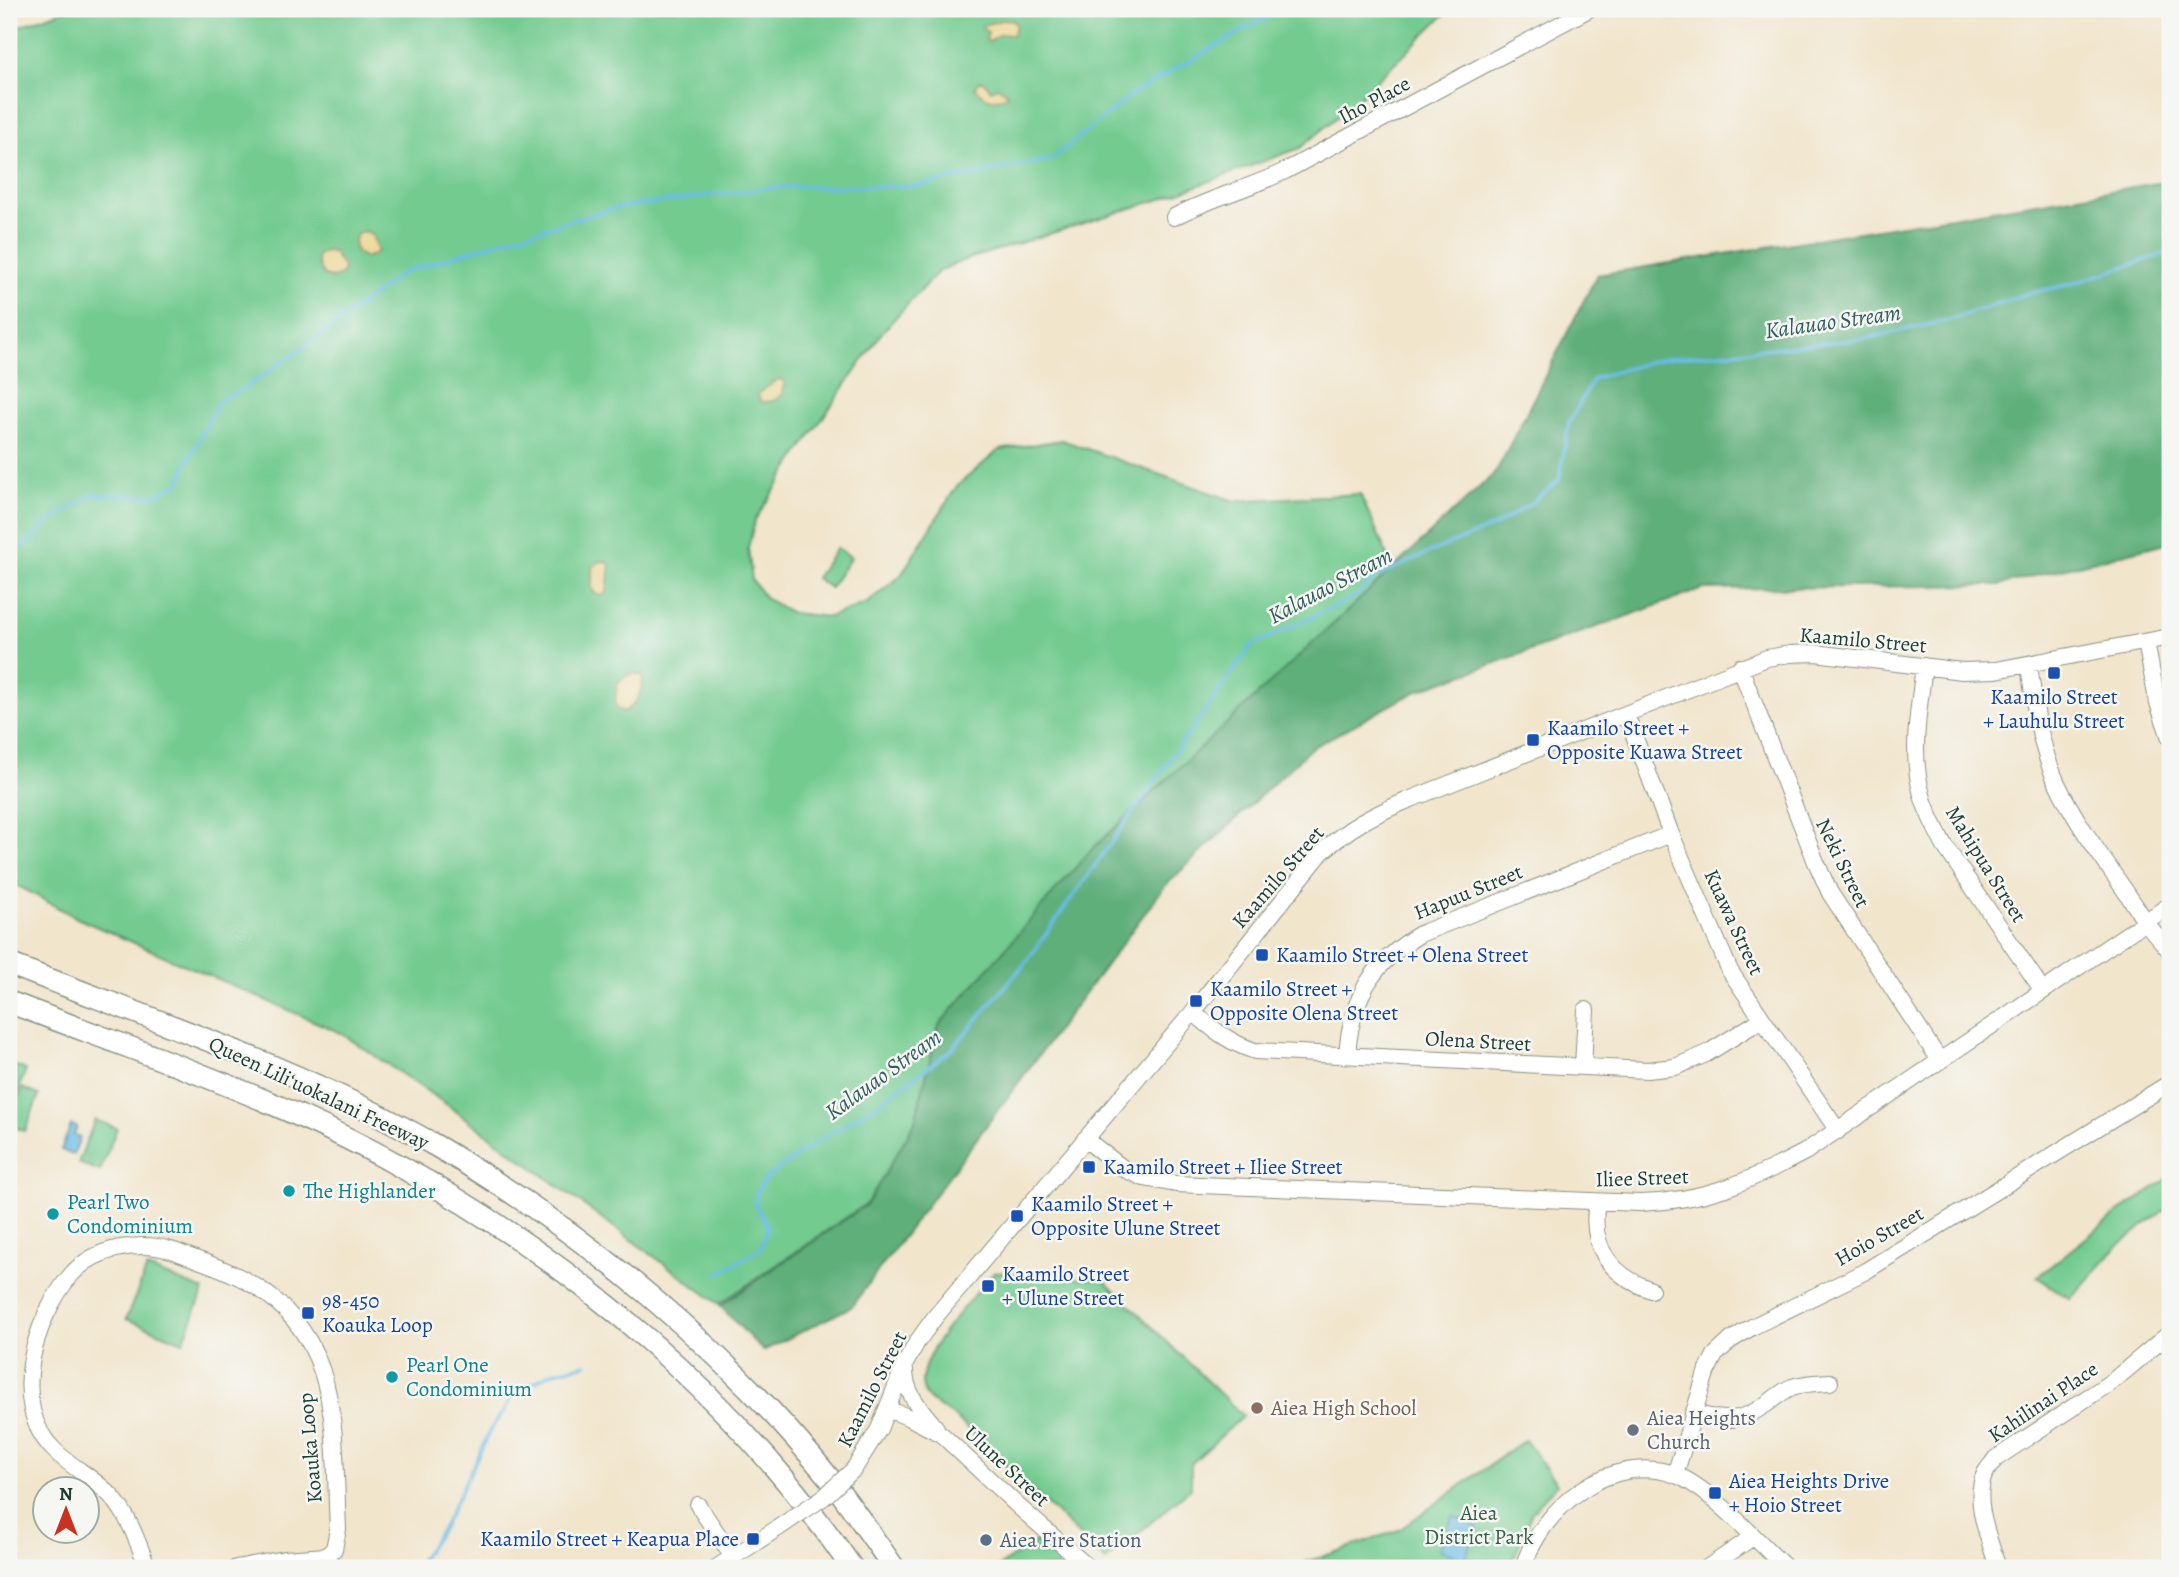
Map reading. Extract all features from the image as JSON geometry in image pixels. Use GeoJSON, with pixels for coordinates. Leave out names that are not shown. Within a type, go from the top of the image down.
{"type":"FeatureCollection","features":[{"type":"Feature","properties":{"kind":"highway","name":"Queen Liliʻuokalani Freeway"},"geometry":{"type":"LineString","coordinates":[[9,964],[226,1049],[352,1103],[438,1147],[547,1217],[635,1284],[716,1354],[830,1480],[894,1568]]}},
{"type":"Feature","properties":{"kind":"highway","name":"Queen Liliʻuokalani Freeway"},"geometry":{"type":"LineString","coordinates":[[9,1002],[298,1115],[397,1164],[502,1227],[565,1272],[688,1377],[776,1471],[852,1568]]}},
{"type":"Feature","properties":{"kind":"street","name":"Iho Place"},"geometry":{"type":"LineString","coordinates":[[1174,217],[1197,204],[1242,190],[1285,171],[1589,9]]}},
{"type":"Feature","properties":{"kind":"street","name":"Kaamilo Street"},"geometry":{"type":"LineString","coordinates":[[716,1568],[824,1497],[853,1469],[867,1451],[888,1409],[905,1364],[935,1317],[1193,1012],[1321,853],[1365,819],[1406,800],[1767,658],[1815,653],[1962,671],[1984,670],[2029,665],[2170,637]]}},
{"type":"Feature","properties":{"kind":"street"},"geometry":{"type":"LineString","coordinates":[[2146,642],[2157,701],[2170,738]]}},
{"type":"Feature","properties":{"kind":"street"},"geometry":{"type":"LineString","coordinates":[[2029,665],[2045,750],[2055,779],[2069,806],[2146,922],[2170,951]]}},
{"type":"Feature","properties":{"kind":"street","name":"Mahipua Street"},"geometry":{"type":"LineString","coordinates":[[1924,666],[1915,744],[1917,771],[1926,807],[1944,845],[2043,991]]}},
{"type":"Feature","properties":{"kind":"street","name":"Neki Street"},"geometry":{"type":"LineString","coordinates":[[1740,667],[1829,893],[1940,1061]]}},
{"type":"Feature","properties":{"kind":"street","name":"Kuawa Street"},"geometry":{"type":"LineString","coordinates":[[1626,714],[1671,834],[1724,960],[1761,1020],[1838,1131]]}},
{"type":"Feature","properties":{"kind":"street","name":"Hapuu Street"},"geometry":{"type":"LineString","coordinates":[[1347,1055],[1349,1030],[1361,993],[1381,964],[1399,946],[1420,934],[1671,834]]}},
{"type":"Feature","properties":{"kind":"street","name":"Iliee Street"},"geometry":{"type":"LineString","coordinates":[[1085,1139],[1124,1169],[1144,1178],[1176,1184],[1597,1202],[1666,1203],[1695,1198],[1758,1177],[1838,1131],[2170,905]]}},
{"type":"Feature","properties":{"kind":"street"},"geometry":{"type":"LineString","coordinates":[[1583,1068],[1586,1010]]}},
{"type":"Feature","properties":{"kind":"street","name":"Olena Street"},"geometry":{"type":"LineString","coordinates":[[1193,1012],[1226,1039],[1255,1051],[1648,1070],[1675,1067],[1706,1054],[1761,1020]]}},
{"type":"Feature","properties":{"kind":"street","name":"Hoio Street"},"geometry":{"type":"LineString","coordinates":[[1675,1475],[1706,1373],[1715,1355],[1731,1340],[1864,1272],[2170,1083]]}},
{"type":"Feature","properties":{"kind":"street"},"geometry":{"type":"LineString","coordinates":[[1597,1202],[1597,1239],[1606,1257],[1619,1274],[1634,1284],[1651,1290]]}},
{"type":"Feature","properties":{"kind":"street","name":"Koauka Loop"},"geometry":{"type":"LineString","coordinates":[[148,1568],[123,1512],[110,1495],[53,1450],[42,1434],[33,1414],[29,1389],[31,1359],[40,1329],[56,1294],[74,1271],[94,1258],[112,1250],[136,1245],[164,1247],[243,1279],[279,1304],[309,1339],[327,1383],[331,1408],[338,1529],[334,1549],[326,1556],[285,1559],[236,1568]]}},
{"type":"Feature","properties":{"kind":"street","name":"Kahilinai Place"},"geometry":{"type":"LineString","coordinates":[[1998,1568],[1981,1504],[1985,1474],[1995,1459],[2113,1380],[2170,1333]]}},
{"type":"Feature","properties":{"kind":"street"},"geometry":{"type":"LineString","coordinates":[[905,1364],[910,1395],[941,1434]]}},
{"type":"Feature","properties":{"kind":"street"},"geometry":{"type":"LineString","coordinates":[[1693,1413],[1716,1419],[1737,1420],[1793,1387],[1830,1382]]}},
{"type":"Feature","properties":{"kind":"street","name":"Ulune Street"},"geometry":{"type":"LineString","coordinates":[[888,1409],[941,1434],[1089,1568]]}},
{"type":"Feature","properties":{"kind":"street"},"geometry":{"type":"LineString","coordinates":[[1523,1568],[1534,1542],[1560,1506],[1609,1476],[1650,1470],[1675,1475],[1707,1495],[1786,1568]]}},
{"type":"Feature","properties":{"kind":"street"},"geometry":{"type":"LineString","coordinates":[[698,1505],[733,1557]]}},
{"type":"Feature","properties":{"kind":"street"},"geometry":{"type":"LineString","coordinates":[[1707,1568],[1753,1537]]}},
{"type":"Feature","properties":{"kind":"green space"},"geometry":{"type":"Polygon","coordinates":[[[68,9],[1447,9],[1357,100],[1300,148],[1161,199],[962,261],[939,271],[883,331],[800,451],[755,520],[748,548],[752,580],[766,599],[792,613],[829,617],[867,603],[901,575],[957,486],[999,450],[1062,440],[1234,501],[1360,494],[1409,603],[1263,744],[866,1204],[719,1304],[446,1104],[341,1033],[79,919],[9,881],[9,30],[68,9]]]}},
{"type":"Feature","properties":{"kind":"green space"},"geometry":{"type":"Polygon","coordinates":[[[2170,181],[2170,542],[1999,585],[1703,589],[1417,691],[1311,748],[1165,886],[851,1307],[763,1351],[720,1306],[867,1204],[914,1124],[939,1025],[1089,852],[1496,472],[1597,275],[2170,181]]]}},
{"type":"Feature","properties":{"kind":"green space"},"geometry":{"type":"Polygon","coordinates":[[[837,548],[851,557],[830,588],[816,578],[837,548]]]}},
{"type":"Feature","properties":{"kind":"green space"},"geometry":{"type":"Polygon","coordinates":[[[9,1063],[26,1070],[9,1113],[9,1063]]]}},
{"type":"Feature","properties":{"kind":"green space"},"geometry":{"type":"Polygon","coordinates":[[[22,1088],[39,1095],[25,1131],[9,1125],[22,1088]]]}},
{"type":"Feature","properties":{"kind":"green space"},"geometry":{"type":"Polygon","coordinates":[[[95,1120],[117,1128],[100,1171],[78,1163],[95,1120]]]}},
{"type":"Feature","properties":{"kind":"green space"},"geometry":{"type":"Polygon","coordinates":[[[2170,1177],[2170,1210],[2163,1211],[2120,1244],[2070,1299],[2037,1277],[2119,1212],[2170,1177]]]}},
{"type":"Feature","properties":{"kind":"green space"},"geometry":{"type":"Polygon","coordinates":[[[147,1268],[204,1290],[183,1342],[126,1319],[147,1268]]]}},
{"type":"Feature","properties":{"kind":"green space"},"geometry":{"type":"Polygon","coordinates":[[[994,1272],[1104,1280],[1243,1416],[1191,1464],[1191,1488],[1106,1561],[955,1417],[932,1401],[923,1389],[927,1360],[936,1344],[994,1272]]]}},
{"type":"Feature","properties":{"kind":"green space","name":"Aiea District Park"},"geometry":{"type":"Polygon","coordinates":[[[1525,1440],[1557,1484],[1532,1512],[1510,1568],[1299,1568],[1307,1562],[1399,1530],[1525,1440]]]}},
{"type":"Feature","properties":{"kind":"green space"},"geometry":{"type":"Polygon","coordinates":[[[1036,1541],[1069,1568],[997,1568],[1036,1541]]]}},
{"type":"Feature","properties":{"kind":"sand"},"geometry":{"type":"Polygon","coordinates":[[[1006,19],[1013,20],[1016,25],[1013,35],[1000,34],[989,42],[986,40],[988,32],[982,29],[983,25],[1006,19]]]}},
{"type":"Feature","properties":{"kind":"sand"},"geometry":{"type":"Polygon","coordinates":[[[983,81],[991,90],[997,87],[1006,91],[1007,96],[998,99],[985,97],[975,87],[978,82],[983,81]]]}},
{"type":"Feature","properties":{"kind":"sand"},"geometry":{"type":"Polygon","coordinates":[[[366,231],[372,235],[378,252],[366,258],[356,252],[354,242],[357,234],[366,231]]]}},
{"type":"Feature","properties":{"kind":"sand"},"geometry":{"type":"Polygon","coordinates":[[[325,251],[333,252],[343,267],[343,273],[332,278],[321,272],[317,256],[325,251]]]}},
{"type":"Feature","properties":{"kind":"sand"},"geometry":{"type":"Polygon","coordinates":[[[778,379],[785,381],[781,396],[762,402],[758,398],[759,393],[778,379]]]}},
{"type":"Feature","properties":{"kind":"sand"},"geometry":{"type":"Polygon","coordinates":[[[601,561],[610,565],[607,593],[601,596],[595,594],[592,588],[592,567],[601,561]]]}},
{"type":"Feature","properties":{"kind":"sand"},"geometry":{"type":"Polygon","coordinates":[[[635,673],[643,676],[642,687],[636,701],[624,712],[617,708],[615,702],[617,683],[635,673]]]}},
{"type":"Feature","properties":{"kind":"water"},"geometry":{"type":"Polygon","coordinates":[[[71,1125],[77,1127],[74,1135],[80,1137],[73,1155],[61,1150],[71,1125]]]}},
{"type":"Feature","properties":{"kind":"water"},"geometry":{"type":"Polygon","coordinates":[[[1453,1516],[1478,1527],[1464,1560],[1439,1549],[1453,1516]]]}},
{"type":"Feature","properties":{"kind":"waterway"},"geometry":{"type":"LineString","coordinates":[[9,560],[49,522],[92,495],[154,496],[179,483],[218,402],[251,384],[317,338],[404,272],[615,208],[776,187],[917,186],[1052,159],[1134,93],[1285,9]]}},
{"type":"Feature","properties":{"kind":"waterway","name":"Kalauao Stream"},"geometry":{"type":"LineString","coordinates":[[718,1274],[761,1248],[768,1226],[755,1205],[757,1192],[765,1179],[821,1139],[875,1106],[951,1050],[1027,961],[1251,646],[1355,597],[1373,579],[1425,554],[1495,526],[1530,504],[1559,480],[1569,422],[1594,378],[1660,359],[1863,339],[1949,320],[2026,294],[2071,284],[2170,252]]}},
{"type":"Feature","properties":{"kind":"waterway","name":"Kalauao Stream"},"geometry":{"type":"LineString","coordinates":[[415,1568],[444,1526],[491,1429],[515,1394],[550,1373],[586,1364]]}},
{"type":"Feature","properties":{"kind":"place","name":"Kaamilo Street + Lauhulu Street"},"geometry":{"type":"Point","coordinates":[2054,673]}},
{"type":"Feature","properties":{"kind":"place","name":"Kaamilo Street + Opposite Kuawa Street"},"geometry":{"type":"Point","coordinates":[1533,740]}},
{"type":"Feature","properties":{"kind":"place","name":"Kaamilo Street + Olena Street"},"geometry":{"type":"Point","coordinates":[1262,955]}},
{"type":"Feature","properties":{"kind":"place","name":"Kaamilo Street + Opposite Olena Street"},"geometry":{"type":"Point","coordinates":[1196,1001]}},
{"type":"Feature","properties":{"kind":"place","name":"Kaamilo Street + Iliee Street"},"geometry":{"type":"Point","coordinates":[1089,1167]}},
{"type":"Feature","properties":{"kind":"place","name":"The Highlander"},"geometry":{"type":"Point","coordinates":[289,1191]}},
{"type":"Feature","properties":{"kind":"place","name":"Pearl Two Condominium"},"geometry":{"type":"Point","coordinates":[53,1214]}},
{"type":"Feature","properties":{"kind":"place","name":"Kaamilo Street + Opposite Ulune Street"},"geometry":{"type":"Point","coordinates":[1017,1216]}},
{"type":"Feature","properties":{"kind":"place","name":"Kaamilo Street + Ulune Street"},"geometry":{"type":"Point","coordinates":[988,1286]}},
{"type":"Feature","properties":{"kind":"place","name":"98-450 Koauka Loop"},"geometry":{"type":"Point","coordinates":[308,1313]}},
{"type":"Feature","properties":{"kind":"place","name":"Pearl One Condominium"},"geometry":{"type":"Point","coordinates":[392,1377]}},
{"type":"Feature","properties":{"kind":"place","name":"Aiea High School"},"geometry":{"type":"Point","coordinates":[1257,1408]}},
{"type":"Feature","properties":{"kind":"place","name":"Aiea Heights Church"},"geometry":{"type":"Point","coordinates":[1633,1430]}},
{"type":"Feature","properties":{"kind":"place","name":"Aiea Heights Drive + Hoio Street"},"geometry":{"type":"Point","coordinates":[1715,1493]}},
{"type":"Feature","properties":{"kind":"place","name":"Kaamilo Street + Keapua Place"},"geometry":{"type":"Point","coordinates":[753,1539]}},
{"type":"Feature","properties":{"kind":"place","name":"Aiea Fire Station"},"geometry":{"type":"Point","coordinates":[986,1540]}}]}
